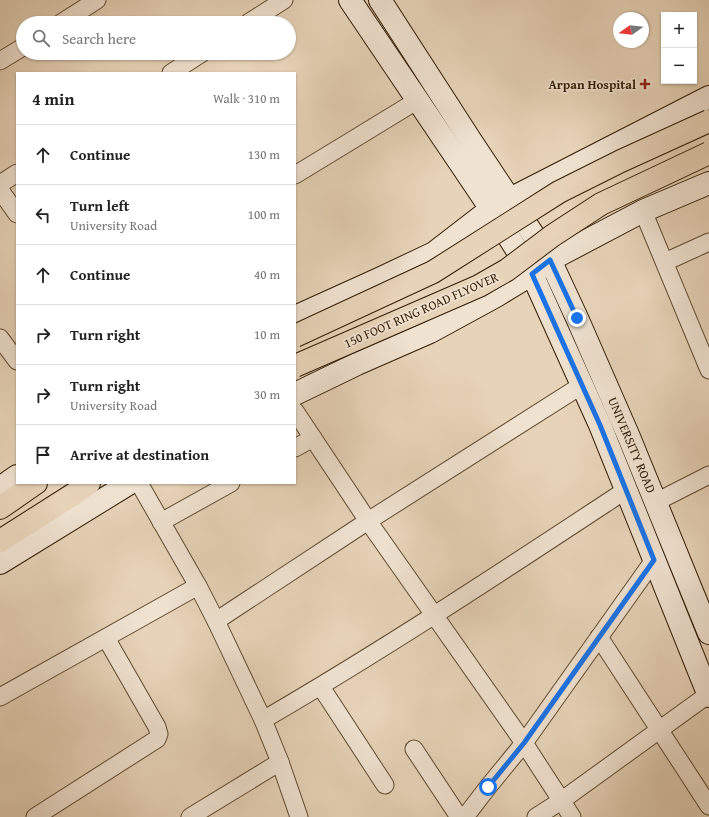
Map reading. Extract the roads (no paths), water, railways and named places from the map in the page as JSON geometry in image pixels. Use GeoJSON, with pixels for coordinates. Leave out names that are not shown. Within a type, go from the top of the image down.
{"type":"FeatureCollection","features":[{"type":"Feature","properties":{"kind":"highway"},"geometry":{"type":"LineString","coordinates":[[296,336],[433,272],[559,192],[621,161],[709,121]]}},
{"type":"Feature","properties":{"kind":"highway","name":"150 FOOT RING ROAD FLYOVER"},"geometry":{"type":"LineString","coordinates":[[296,366],[479,286],[507,270],[552,236],[601,204],[709,153]]}},
{"type":"Feature","properties":{"kind":"highway"},"geometry":{"type":"LineString","coordinates":[[0,508],[35,484]]}},
{"type":"Feature","properties":{"kind":"highway"},"geometry":{"type":"LineString","coordinates":[[0,540],[88,484]]}},
{"type":"Feature","properties":{"kind":"street"},"geometry":{"type":"LineString","coordinates":[[72,16],[97,0]]}},
{"type":"Feature","properties":{"kind":"street"},"geometry":{"type":"LineString","coordinates":[[259,16],[284,0]]}},
{"type":"Feature","properties":{"kind":"street","name":"UNIVERSITY ROAD"},"geometry":{"type":"LineString","coordinates":[[350,0],[491,209],[532,274],[600,425],[709,695]]}},
{"type":"Feature","properties":{"kind":"street","name":"UNIVERSITY ROAD"},"geometry":{"type":"LineString","coordinates":[[380,0],[471,142],[550,260],[617,409],[709,633]]}},
{"type":"Feature","properties":{"kind":"street"},"geometry":{"type":"LineString","coordinates":[[0,61],[16,51]]}},
{"type":"Feature","properties":{"kind":"street"},"geometry":{"type":"LineString","coordinates":[[173,72],[191,60]]}},
{"type":"Feature","properties":{"kind":"street"},"geometry":{"type":"LineString","coordinates":[[296,317],[434,253],[491,209],[709,97]]}},
{"type":"Feature","properties":{"kind":"street"},"geometry":{"type":"LineString","coordinates":[[296,174],[418,100]]}},
{"type":"Feature","properties":{"kind":"street"},"geometry":{"type":"LineString","coordinates":[[0,184],[16,174]]}},
{"type":"Feature","properties":{"kind":"street"},"geometry":{"type":"LineString","coordinates":[[296,394],[430,332],[496,296],[532,274],[550,260],[643,211],[709,183]]}},
{"type":"Feature","properties":{"kind":"street"},"geometry":{"type":"LineString","coordinates":[[0,190],[16,213]]}},
{"type":"Feature","properties":{"kind":"street"},"geometry":{"type":"LineString","coordinates":[[643,211],[707,361]]}},
{"type":"Feature","properties":{"kind":"street"},"geometry":{"type":"LineString","coordinates":[[665,262],[709,242]]}},
{"type":"Feature","properties":{"kind":"street"},"geometry":{"type":"LineString","coordinates":[[0,338],[16,359]]}},
{"type":"Feature","properties":{"kind":"street"},"geometry":{"type":"LineString","coordinates":[[216,621],[368,521],[582,385]]}},
{"type":"Feature","properties":{"kind":"street"},"geometry":{"type":"LineString","coordinates":[[296,412],[368,521],[524,743],[572,817]]}},
{"type":"Feature","properties":{"kind":"street"},"geometry":{"type":"LineString","coordinates":[[296,447],[313,438]]}},
{"type":"Feature","properties":{"kind":"street"},"geometry":{"type":"LineString","coordinates":[[656,502],[709,475]]}},
{"type":"Feature","properties":{"kind":"street"},"geometry":{"type":"LineString","coordinates":[[0,488],[16,477]]}},
{"type":"Feature","properties":{"kind":"street"},"geometry":{"type":"LineString","coordinates":[[0,563],[128,484]]}},
{"type":"Feature","properties":{"kind":"street"},"geometry":{"type":"LineString","coordinates":[[140,484],[198,586],[216,621],[263,720],[280,762],[299,817]]}},
{"type":"Feature","properties":{"kind":"street"},"geometry":{"type":"LineString","coordinates":[[161,522],[229,484]]}},
{"type":"Feature","properties":{"kind":"street"},"geometry":{"type":"LineString","coordinates":[[263,720],[321,687],[434,616],[626,490]]}},
{"type":"Feature","properties":{"kind":"street"},"geometry":{"type":"LineString","coordinates":[[465,817],[524,743],[654,560]]}},
{"type":"Feature","properties":{"kind":"street"},"geometry":{"type":"LineString","coordinates":[[0,696],[198,586]]}},
{"type":"Feature","properties":{"kind":"street"},"geometry":{"type":"LineString","coordinates":[[599,637],[709,806]]}},
{"type":"Feature","properties":{"kind":"street"},"geometry":{"type":"LineString","coordinates":[[35,817],[156,739],[158,734],[157,727],[106,638]]}},
{"type":"Feature","properties":{"kind":"street"},"geometry":{"type":"LineString","coordinates":[[321,687],[385,785]]}},
{"type":"Feature","properties":{"kind":"street"},"geometry":{"type":"LineString","coordinates":[[536,817],[561,801],[709,695]]}},
{"type":"Feature","properties":{"kind":"street"},"geometry":{"type":"LineString","coordinates":[[414,749],[459,817]]}},
{"type":"Feature","properties":{"kind":"street"},"geometry":{"type":"LineString","coordinates":[[190,817],[280,762]]}},
{"type":"Feature","properties":{"kind":"place","name":"Arpan Hospital"},"geometry":{"type":"Point","coordinates":[645,84]}}]}
